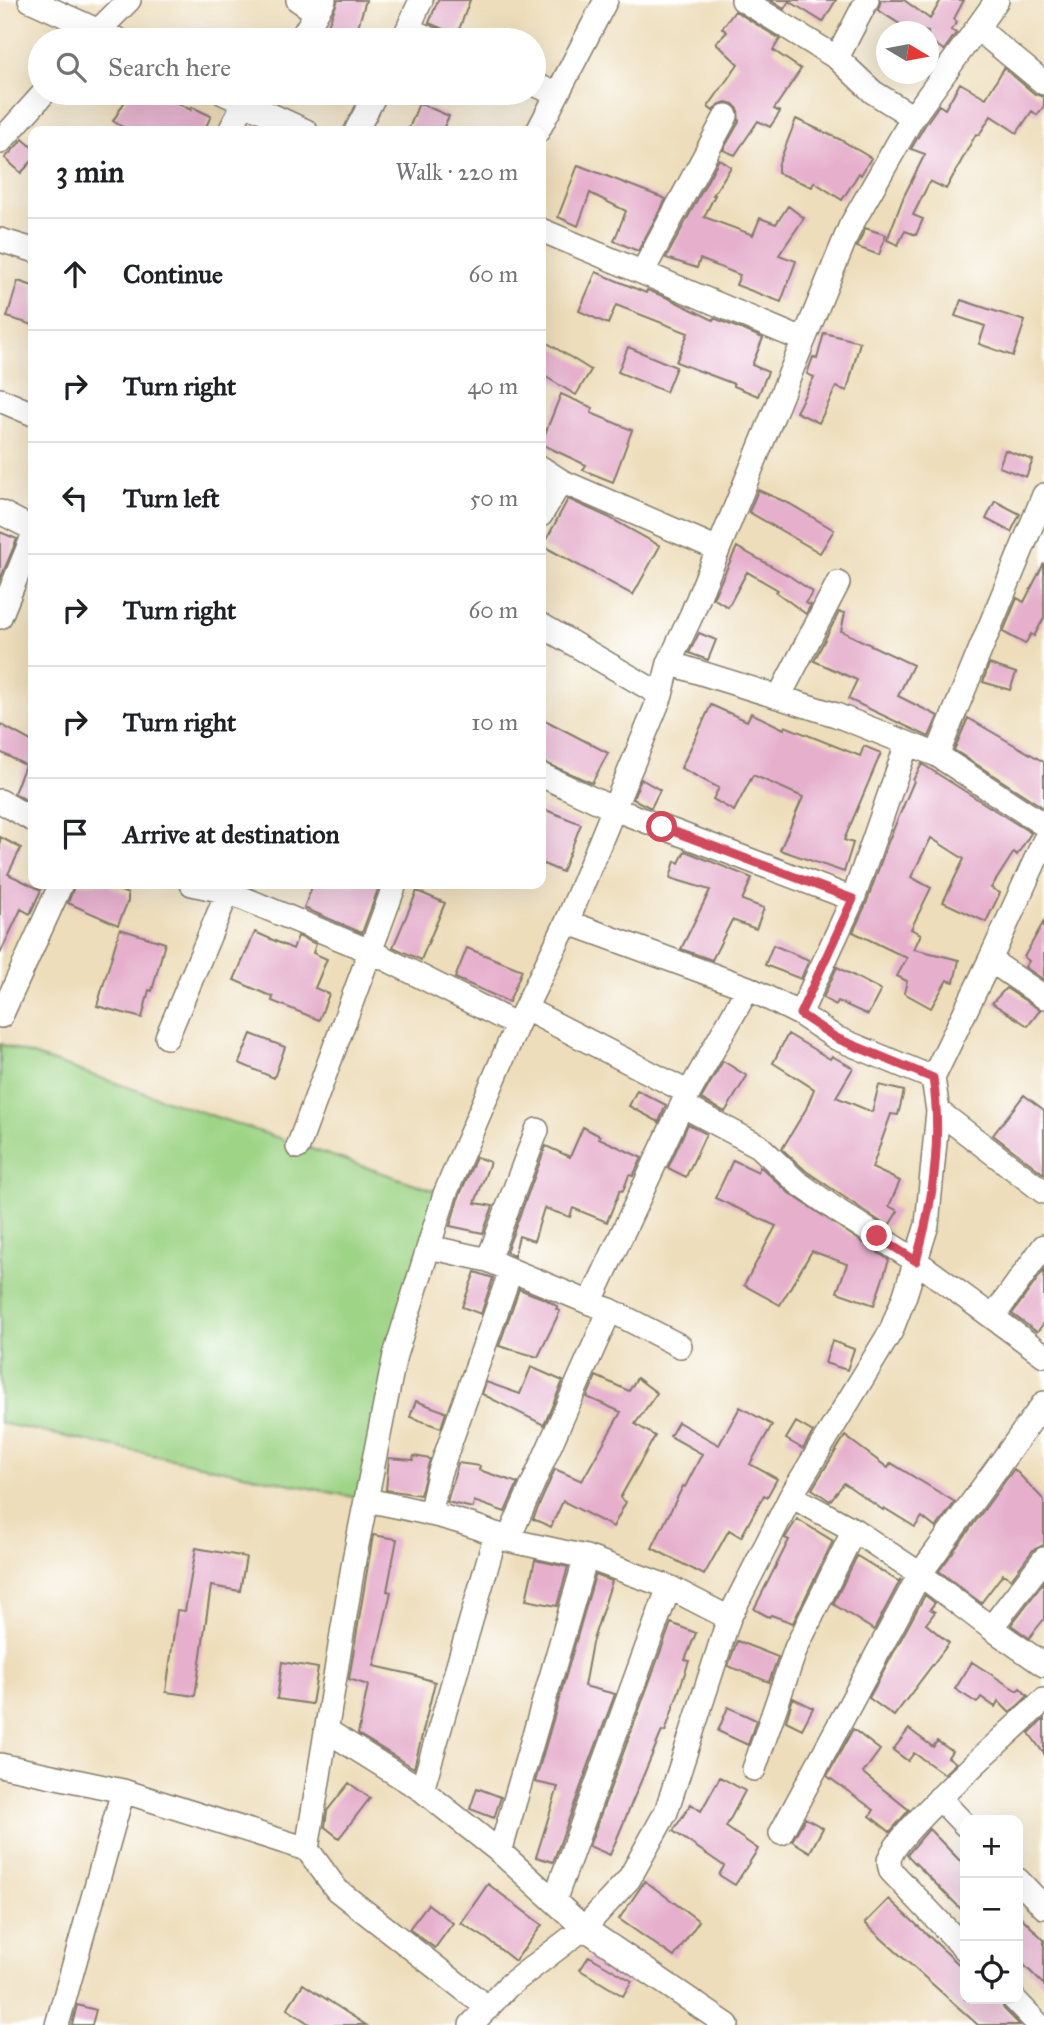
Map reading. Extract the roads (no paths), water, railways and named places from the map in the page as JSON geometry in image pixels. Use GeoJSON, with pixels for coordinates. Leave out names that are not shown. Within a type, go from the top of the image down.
{"type":"FeatureCollection","features":[{"type":"Feature","properties":{"kind":"street"},"geometry":{"type":"LineString","coordinates":[[30,0],[84,28]]}},
{"type":"Feature","properties":{"kind":"street"},"geometry":{"type":"LineString","coordinates":[[109,28],[129,0]]}},
{"type":"Feature","properties":{"kind":"street"},"geometry":{"type":"LineString","coordinates":[[408,28],[421,0]]}},
{"type":"Feature","properties":{"kind":"street"},"geometry":{"type":"LineString","coordinates":[[540,126],[606,0]]}},
{"type":"Feature","properties":{"kind":"street"},"geometry":{"type":"LineString","coordinates":[[743,0],[837,58],[873,92],[913,117]]}},
{"type":"Feature","properties":{"kind":"street"},"geometry":{"type":"LineString","coordinates":[[837,58],[867,0]]}},
{"type":"Feature","properties":{"kind":"street"},"geometry":{"type":"LineString","coordinates":[[307,1849],[354,1560],[395,1355],[445,1195],[522,1017],[567,922],[661,695],[669,663],[691,616],[850,227],[913,117],[997,0]]}},
{"type":"Feature","properties":{"kind":"street"},"geometry":{"type":"LineString","coordinates":[[304,28],[313,4]]}},
{"type":"Feature","properties":{"kind":"street"},"geometry":{"type":"LineString","coordinates":[[977,28],[1044,83]]}},
{"type":"Feature","properties":{"kind":"street"},"geometry":{"type":"LineString","coordinates":[[546,89],[556,94]]}},
{"type":"Feature","properties":{"kind":"street"},"geometry":{"type":"LineString","coordinates":[[0,142],[33,105]]}},
{"type":"Feature","properties":{"kind":"street"},"geometry":{"type":"LineString","coordinates":[[233,126],[246,105]]}},
{"type":"Feature","properties":{"kind":"street"},"geometry":{"type":"LineString","coordinates":[[258,105],[297,126]]}},
{"type":"Feature","properties":{"kind":"street"},"geometry":{"type":"LineString","coordinates":[[359,126],[370,105]]}},
{"type":"Feature","properties":{"kind":"street"},"geometry":{"type":"LineString","coordinates":[[643,271],[726,116]]}},
{"type":"Feature","properties":{"kind":"street"},"geometry":{"type":"LineString","coordinates":[[546,232],[803,341]]}},
{"type":"Feature","properties":{"kind":"street"},"geometry":{"type":"LineString","coordinates":[[0,240],[28,248]]}},
{"type":"Feature","properties":{"kind":"street"},"geometry":{"type":"LineString","coordinates":[[0,400],[28,412]]}},
{"type":"Feature","properties":{"kind":"street"},"geometry":{"type":"LineString","coordinates":[[546,471],[561,481],[718,549]]}},
{"type":"Feature","properties":{"kind":"street"},"geometry":{"type":"LineString","coordinates":[[546,506],[561,481]]}},
{"type":"Feature","properties":{"kind":"street"},"geometry":{"type":"LineString","coordinates":[[937,755],[1044,495]]}},
{"type":"Feature","properties":{"kind":"street"},"geometry":{"type":"LineString","coordinates":[[0,512],[28,526]]}},
{"type":"Feature","properties":{"kind":"street"},"geometry":{"type":"LineString","coordinates":[[0,617],[28,548]]}},
{"type":"Feature","properties":{"kind":"street"},"geometry":{"type":"LineString","coordinates":[[779,697],[838,583]]}},
{"type":"Feature","properties":{"kind":"street"},"geometry":{"type":"LineString","coordinates":[[546,628],[661,695]]}},
{"type":"Feature","properties":{"kind":"street"},"geometry":{"type":"LineString","coordinates":[[669,663],[836,715],[937,755],[1044,825]]}},
{"type":"Feature","properties":{"kind":"street"},"geometry":{"type":"LineString","coordinates":[[800,1014],[853,899],[907,744]]}},
{"type":"Feature","properties":{"kind":"street"},"geometry":{"type":"LineString","coordinates":[[546,777],[614,809],[853,899]]}},
{"type":"Feature","properties":{"kind":"street"},"geometry":{"type":"LineString","coordinates":[[0,801],[28,817]]}},
{"type":"Feature","properties":{"kind":"street"},"geometry":{"type":"LineString","coordinates":[[471,2025],[508,1986],[584,1928],[629,1879],[666,1812],[729,1618],[791,1496],[891,1331],[905,1296],[927,1225],[938,1111],[933,1078],[1044,842]]}},
{"type":"Feature","properties":{"kind":"street"},"geometry":{"type":"LineString","coordinates":[[1,1016],[59,889]]}},
{"type":"Feature","properties":{"kind":"street"},"geometry":{"type":"LineString","coordinates":[[167,1037],[229,889]]}},
{"type":"Feature","properties":{"kind":"street"},"geometry":{"type":"LineString","coordinates":[[231,889],[522,1017],[686,1099],[759,1146],[797,1182],[916,1261],[1044,1355]]}},
{"type":"Feature","properties":{"kind":"street"},"geometry":{"type":"LineString","coordinates":[[298,1147],[393,889]]}},
{"type":"Feature","properties":{"kind":"street"},"geometry":{"type":"LineString","coordinates":[[567,922],[748,988],[800,1014],[836,1038],[933,1078]]}},
{"type":"Feature","properties":{"kind":"street"},"geometry":{"type":"LineString","coordinates":[[990,960],[1044,997]]}},
{"type":"Feature","properties":{"kind":"street"},"geometry":{"type":"LineString","coordinates":[[422,1790],[502,1537],[686,1099],[748,988]]}},
{"type":"Feature","properties":{"kind":"street"},"geometry":{"type":"LineString","coordinates":[[938,1111],[1044,1192]]}},
{"type":"Feature","properties":{"kind":"street"},"geometry":{"type":"LineString","coordinates":[[488,1260],[537,1130]]}},
{"type":"Feature","properties":{"kind":"street"},"geometry":{"type":"LineString","coordinates":[[993,1317],[1044,1246]]}},
{"type":"Feature","properties":{"kind":"street"},"geometry":{"type":"LineString","coordinates":[[429,1247],[488,1260],[600,1307],[680,1346]]}},
{"type":"Feature","properties":{"kind":"street"},"geometry":{"type":"LineString","coordinates":[[430,1514],[439,1474],[511,1270]]}},
{"type":"Feature","properties":{"kind":"street"},"geometry":{"type":"LineString","coordinates":[[781,1833],[920,1574],[1044,1403]]}},
{"type":"Feature","properties":{"kind":"street"},"geometry":{"type":"LineString","coordinates":[[791,1496],[854,1530],[920,1574],[1044,1665]]}},
{"type":"Feature","properties":{"kind":"street"},"geometry":{"type":"LineString","coordinates":[[367,1500],[430,1514],[502,1537],[586,1558],[669,1587],[729,1618]]}},
{"type":"Feature","properties":{"kind":"street"},"geometry":{"type":"LineString","coordinates":[[754,1769],[796,1648],[854,1530]]}},
{"type":"Feature","properties":{"kind":"street"},"geometry":{"type":"LineString","coordinates":[[500,1852],[586,1558]]}},
{"type":"Feature","properties":{"kind":"street"},"geometry":{"type":"LineString","coordinates":[[991,1628],[1044,1559]]}},
{"type":"Feature","properties":{"kind":"street"},"geometry":{"type":"LineString","coordinates":[[554,1901],[669,1587]]}},
{"type":"Feature","properties":{"kind":"street"},"geometry":{"type":"LineString","coordinates":[[960,1944],[891,1871],[889,1860],[895,1849],[939,1798],[1044,1700]]}},
{"type":"Feature","properties":{"kind":"street"},"geometry":{"type":"LineString","coordinates":[[326,1730],[422,1790],[500,1852],[584,1928],[727,2025]]}},
{"type":"Feature","properties":{"kind":"street"},"geometry":{"type":"LineString","coordinates":[[0,1765],[123,1791],[307,1849],[337,1890],[488,2008]]}},
{"type":"Feature","properties":{"kind":"street"},"geometry":{"type":"LineString","coordinates":[[57,2025],[123,1791]]}},
{"type":"Feature","properties":{"kind":"street"},"geometry":{"type":"LineString","coordinates":[[939,1798],[960,1820]]}},
{"type":"Feature","properties":{"kind":"street"},"geometry":{"type":"LineString","coordinates":[[1023,1885],[1044,1907]]}},
{"type":"Feature","properties":{"kind":"street"},"geometry":{"type":"LineString","coordinates":[[1019,2004],[1039,2025]]}}]}
